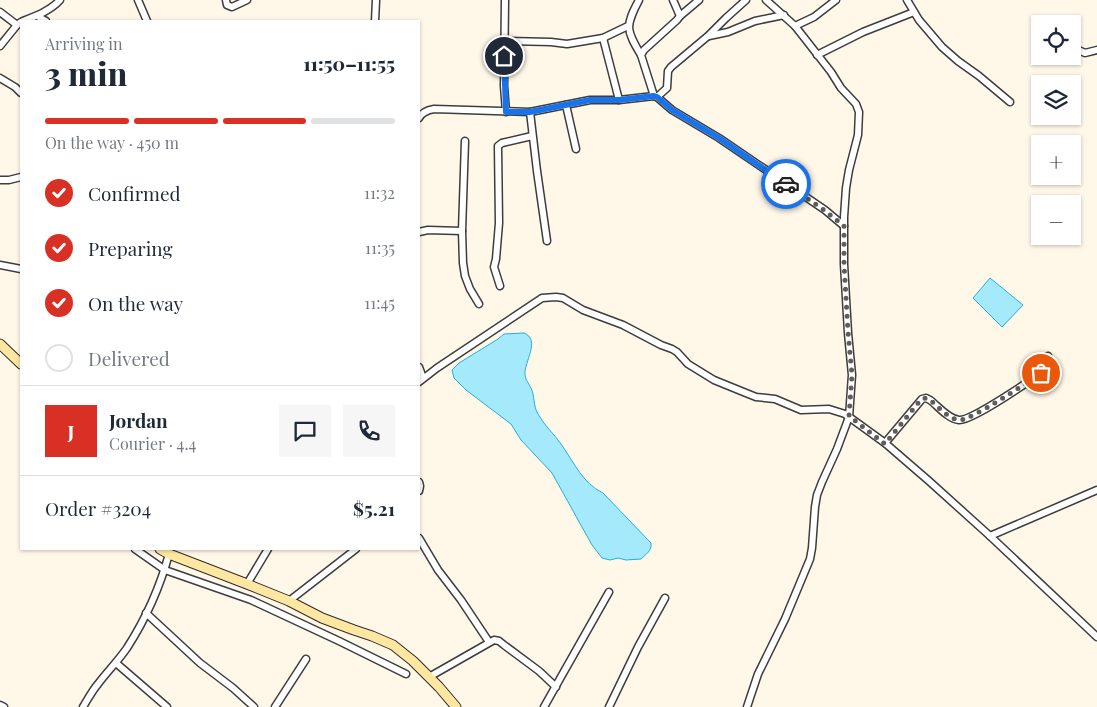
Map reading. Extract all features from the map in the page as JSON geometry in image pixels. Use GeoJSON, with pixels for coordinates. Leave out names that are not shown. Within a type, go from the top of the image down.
{"type":"FeatureCollection","features":[{"type":"Feature","properties":{"kind":"street"},"geometry":{"type":"LineString","coordinates":[[28,20],[38,16],[60,0]]}},
{"type":"Feature","properties":{"kind":"street"},"geometry":{"type":"LineString","coordinates":[[138,0],[147,20]]}},
{"type":"Feature","properties":{"kind":"street"},"geometry":{"type":"LineString","coordinates":[[226,0],[227,5],[232,7],[247,0]]}},
{"type":"Feature","properties":{"kind":"street"},"geometry":{"type":"LineString","coordinates":[[375,20],[376,0]]}},
{"type":"Feature","properties":{"kind":"street"},"geometry":{"type":"LineString","coordinates":[[505,0],[504,86],[506,112]]}},
{"type":"Feature","properties":{"kind":"street"},"geometry":{"type":"LineString","coordinates":[[639,0],[630,17],[628,26],[656,96],[672,110],[719,138],[824,210],[844,226]]}},
{"type":"Feature","properties":{"kind":"street"},"geometry":{"type":"LineString","coordinates":[[673,0],[680,16]]}},
{"type":"Feature","properties":{"kind":"street"},"geometry":{"type":"LineString","coordinates":[[641,55],[644,50],[699,0]]}},
{"type":"Feature","properties":{"kind":"street"},"geometry":{"type":"LineString","coordinates":[[420,115],[434,109],[530,112],[590,100],[619,100],[656,96],[667,88],[668,71],[671,67],[708,36],[746,0]]}},
{"type":"Feature","properties":{"kind":"street"},"geometry":{"type":"LineString","coordinates":[[746,707],[758,674],[785,618],[810,559],[817,495],[849,416],[852,375],[844,264],[844,226],[846,188],[858,135],[860,112],[856,104],[841,88],[796,26],[766,0]]}},
{"type":"Feature","properties":{"kind":"street"},"geometry":{"type":"LineString","coordinates":[[796,26],[814,17],[836,0]]}},
{"type":"Feature","properties":{"kind":"street"},"geometry":{"type":"LineString","coordinates":[[907,0],[914,12],[942,46],[1010,102]]}},
{"type":"Feature","properties":{"kind":"street"},"geometry":{"type":"LineString","coordinates":[[0,12],[20,23],[0,46]]}},
{"type":"Feature","properties":{"kind":"street"},"geometry":{"type":"LineString","coordinates":[[817,55],[863,32],[914,12]]}},
{"type":"Feature","properties":{"kind":"street"},"geometry":{"type":"LineString","coordinates":[[708,36],[728,32],[755,21],[784,15]]}},
{"type":"Feature","properties":{"kind":"street"},"geometry":{"type":"LineString","coordinates":[[38,16],[44,20]]}},
{"type":"Feature","properties":{"kind":"street"},"geometry":{"type":"LineString","coordinates":[[504,41],[567,44],[603,38],[628,26]]}},
{"type":"Feature","properties":{"kind":"street"},"geometry":{"type":"LineString","coordinates":[[603,38],[619,100]]}},
{"type":"Feature","properties":{"kind":"street"},"geometry":{"type":"LineString","coordinates":[[1081,51],[1085,53],[1097,50]]}},
{"type":"Feature","properties":{"kind":"street"},"geometry":{"type":"LineString","coordinates":[[0,78],[20,92]]}},
{"type":"Feature","properties":{"kind":"street"},"geometry":{"type":"LineString","coordinates":[[566,106],[576,148]]}},
{"type":"Feature","properties":{"kind":"street"},"geometry":{"type":"LineString","coordinates":[[530,112],[547,241]]}},
{"type":"Feature","properties":{"kind":"street"},"geometry":{"type":"LineString","coordinates":[[500,286],[494,267],[499,223],[498,146],[502,143],[532,136]]}},
{"type":"Feature","properties":{"kind":"street"},"geometry":{"type":"LineString","coordinates":[[464,141],[463,263],[470,289],[479,304]]}},
{"type":"Feature","properties":{"kind":"street"},"geometry":{"type":"LineString","coordinates":[[0,180],[20,177]]}},
{"type":"Feature","properties":{"kind":"street"},"geometry":{"type":"LineString","coordinates":[[420,232],[428,230],[462,231]]}},
{"type":"Feature","properties":{"kind":"street"},"geometry":{"type":"LineString","coordinates":[[0,265],[20,269]]}},
{"type":"Feature","properties":{"kind":"street"},"geometry":{"type":"LineString","coordinates":[[421,380],[542,298],[562,298],[583,310],[623,325],[672,349],[693,368],[728,387],[756,397],[775,399],[801,410],[829,410],[849,416],[885,444],[990,536],[1097,637]]}},
{"type":"Feature","properties":{"kind":"street"},"geometry":{"type":"LineString","coordinates":[[0,344],[20,363]]}},
{"type":"Feature","properties":{"kind":"street"},"geometry":{"type":"LineString","coordinates":[[885,444],[922,399],[930,400],[951,417],[960,420],[967,418],[990,406],[1041,373],[1046,367],[1048,356]]}},
{"type":"Feature","properties":{"kind":"street"},"geometry":{"type":"LineString","coordinates":[[990,536],[1097,490]]}},
{"type":"Feature","properties":{"kind":"street"},"geometry":{"type":"LineString","coordinates":[[420,540],[438,570],[489,642]]}},
{"type":"Feature","properties":{"kind":"street"},"geometry":{"type":"LineString","coordinates":[[136,550],[165,570],[250,600],[406,674]]}},
{"type":"Feature","properties":{"kind":"street"},"geometry":{"type":"LineString","coordinates":[[162,550],[289,601],[322,618],[393,645],[413,661],[445,693],[456,707]]}},
{"type":"Feature","properties":{"kind":"street"},"geometry":{"type":"LineString","coordinates":[[247,584],[267,550]]}},
{"type":"Feature","properties":{"kind":"street"},"geometry":{"type":"LineString","coordinates":[[289,601],[355,550]]}},
{"type":"Feature","properties":{"kind":"street"},"geometry":{"type":"LineString","coordinates":[[84,707],[98,685],[127,648],[146,613],[165,570],[169,554]]}},
{"type":"Feature","properties":{"kind":"street"},"geometry":{"type":"LineString","coordinates":[[544,707],[609,592]]}},
{"type":"Feature","properties":{"kind":"street"},"geometry":{"type":"LineString","coordinates":[[609,707],[634,654],[665,598]]}},
{"type":"Feature","properties":{"kind":"street"},"geometry":{"type":"LineString","coordinates":[[146,613],[200,663],[254,707]]}},
{"type":"Feature","properties":{"kind":"street"},"geometry":{"type":"LineString","coordinates":[[429,677],[494,640],[499,641],[556,687]]}},
{"type":"Feature","properties":{"kind":"street"},"geometry":{"type":"LineString","coordinates":[[275,707],[306,659]]}},
{"type":"Feature","properties":{"kind":"street"},"geometry":{"type":"LineString","coordinates":[[116,662],[167,707]]}},
{"type":"Feature","properties":{"kind":"street"},"geometry":{"type":"LineString","coordinates":[[0,705],[4,707]]}},
{"type":"Feature","properties":{"kind":"water"},"geometry":{"type":"Polygon","coordinates":[[[990,278],[1023,305],[1002,327],[973,298],[990,278]]]}},
{"type":"Feature","properties":{"kind":"water"},"geometry":{"type":"Polygon","coordinates":[[[524,333],[529,336],[532,346],[525,369],[525,376],[532,391],[538,414],[589,484],[603,493],[651,543],[650,550],[641,559],[626,560],[618,558],[610,560],[602,558],[592,545],[552,473],[521,440],[511,424],[466,390],[454,378],[452,370],[459,363],[504,334],[524,333]]]}},
{"type":"Feature","properties":{"kind":"way so far"},"geometry":{"type":"LineString","coordinates":[[786,184],[844,226],[844,264],[852,375],[849,416],[885,444],[922,399],[930,400],[951,417],[960,420],[990,406],[1041,373]]}},
{"type":"Feature","properties":{"kind":"route"},"geometry":{"type":"LineString","coordinates":[[504,56],[506,112],[530,112],[590,100],[619,100],[654,96],[672,110],[744,154],[786,184]]}}]}
